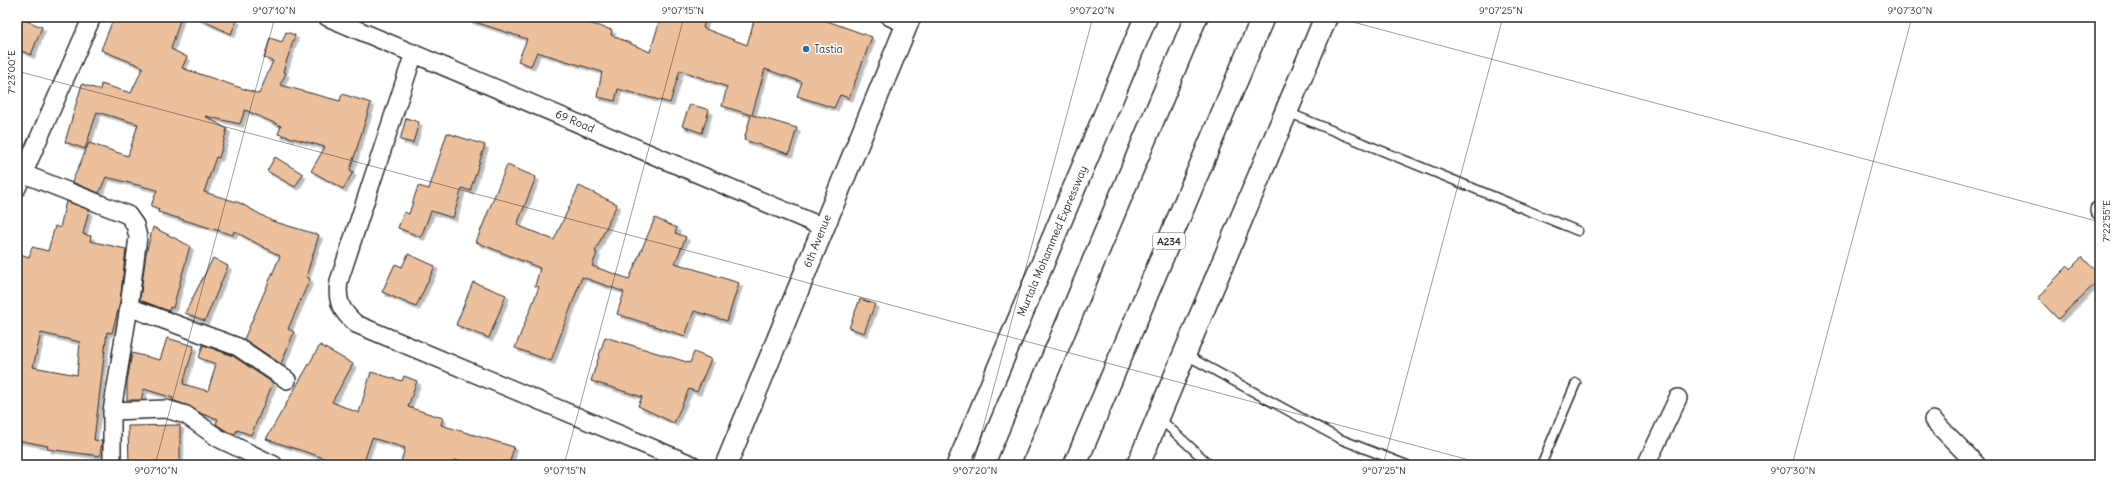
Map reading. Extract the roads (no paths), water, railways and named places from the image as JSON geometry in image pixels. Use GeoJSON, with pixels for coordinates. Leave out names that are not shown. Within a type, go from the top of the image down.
{"type":"FeatureCollection","features":[{"type":"Feature","properties":{"kind":"highway","name":"Murtala Mohammed Expressway"},"geometry":{"type":"LineString","coordinates":[[958,462],[1146,17]]}},
{"type":"Feature","properties":{"kind":"highway"},"geometry":{"type":"LineString","coordinates":[[1008,465],[1196,17]]}},
{"type":"Feature","properties":{"kind":"highway","name":"A234"},"geometry":{"type":"LineString","coordinates":[[1075,465],[1263,17]]}},
{"type":"Feature","properties":{"kind":"highway"},"geometry":{"type":"LineString","coordinates":[[1138,465],[1326,17]]}},
{"type":"Feature","properties":{"kind":"street"},"geometry":{"type":"LineString","coordinates":[[92,17],[20,181],[128,215],[135,225],[138,237],[129,307],[112,411],[112,465]]}},
{"type":"Feature","properties":{"kind":"street","name":"69 Road"},"geometry":{"type":"LineString","coordinates":[[327,17],[823,227]]}},
{"type":"Feature","properties":{"kind":"street","name":"6th Avenue"},"geometry":{"type":"LineString","coordinates":[[726,465],[823,227],[902,19]]}},
{"type":"Feature","properties":{"kind":"street"},"geometry":{"type":"LineString","coordinates":[[414,53],[339,281],[337,296],[339,306],[356,324],[693,465]]}},
{"type":"Feature","properties":{"kind":"street"},"geometry":{"type":"LineString","coordinates":[[129,307],[238,347],[287,380]]}},
{"type":"Feature","properties":{"kind":"street"},"geometry":{"type":"LineString","coordinates":[[1646,465],[1678,398]]}},
{"type":"Feature","properties":{"kind":"street"},"geometry":{"type":"LineString","coordinates":[[112,411],[166,409],[186,415],[218,438],[274,465]]}},
{"type":"Feature","properties":{"kind":"street"},"geometry":{"type":"LineString","coordinates":[[1933,420],[1976,465]]}},
{"type":"Feature","properties":{"kind":"lane"},"geometry":{"type":"LineString","coordinates":[[1286,112],[1578,230]]}},
{"type":"Feature","properties":{"kind":"lane"},"geometry":{"type":"LineString","coordinates":[[1185,355],[1340,439],[1407,465]]}},
{"type":"Feature","properties":{"kind":"lane"},"geometry":{"type":"LineString","coordinates":[[1542,465],[1576,383]]}},
{"type":"Feature","properties":{"kind":"lane"},"geometry":{"type":"LineString","coordinates":[[1158,417],[1210,465]]}},
{"type":"Feature","properties":{"kind":"place","name":"Tastia"},"geometry":{"type":"Point","coordinates":[806,49]}}]}
